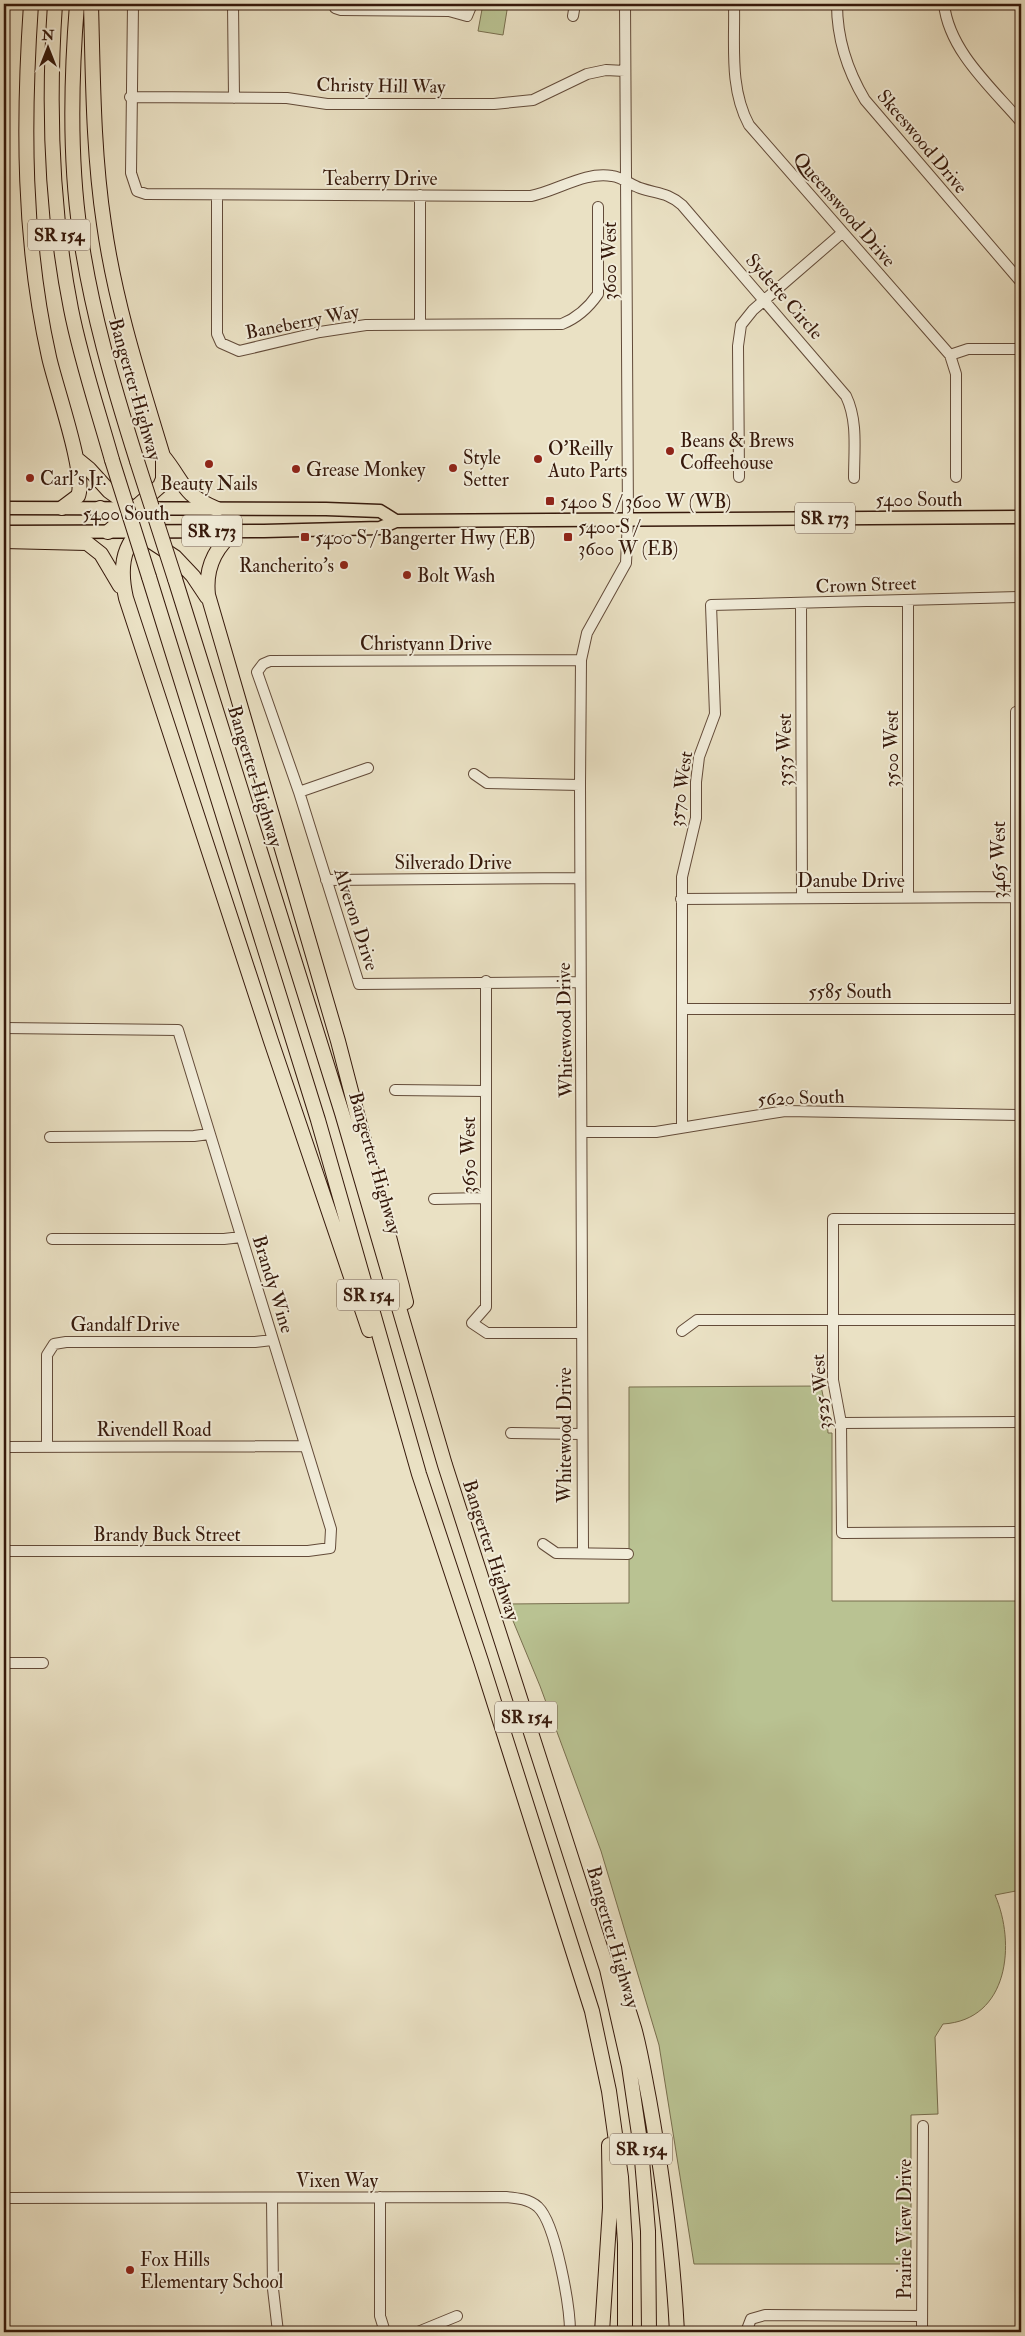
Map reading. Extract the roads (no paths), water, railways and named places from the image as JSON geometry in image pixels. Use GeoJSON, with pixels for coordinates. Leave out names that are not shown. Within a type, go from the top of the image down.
{"type":"FeatureCollection","features":[{"type":"Feature","properties":{"kind":"highway"},"geometry":{"type":"LineString","coordinates":[[30,4],[26,143],[32,246],[49,357],[78,460],[80,491],[74,501],[62,508]]}},
{"type":"Feature","properties":{"kind":"highway","name":"SR 154"},"geometry":{"type":"LineString","coordinates":[[55,4],[50,108],[52,159],[59,230],[71,310],[112,460],[316,1110],[419,1474],[481,1661],[592,2011],[609,2091],[621,2178],[625,2244],[625,2332]]}},
{"type":"Feature","properties":{"kind":"highway","name":"Bangerter Highway"},"geometry":{"type":"LineString","coordinates":[[77,4],[73,53],[72,138],[80,231],[91,294],[109,372],[339,1103],[445,1465],[607,1969],[628,2066],[641,2148],[648,2230],[649,2332]]}},
{"type":"Feature","properties":{"kind":"highway"},"geometry":{"type":"LineString","coordinates":[[91,4],[95,136],[104,224],[114,278],[163,456],[160,486],[108,532]]}},
{"type":"Feature","properties":{"kind":"highway"},"geometry":{"type":"LineString","coordinates":[[163,456],[176,472],[186,491],[217,509]]}},
{"type":"Feature","properties":{"kind":"highway"},"geometry":{"type":"LineString","coordinates":[[78,460],[89,469],[109,492],[133,508],[160,531]]}},
{"type":"Feature","properties":{"kind":"highway"},"geometry":{"type":"LineString","coordinates":[[100,508],[175,557],[193,576],[211,604]]}},
{"type":"Feature","properties":{"kind":"highway"},"geometry":{"type":"LineString","coordinates":[[156,508],[136,532],[126,552],[121,571],[126,598],[402,1432],[419,1474]]}},
{"type":"Feature","properties":{"kind":"highway"},"geometry":{"type":"LineString","coordinates":[[236,531],[218,549],[211,564],[208,586],[211,604],[345,1068],[396,1259],[422,1378],[445,1465]]}},
{"type":"Feature","properties":{"kind":"highway"},"geometry":{"type":"LineString","coordinates":[[4,541],[78,541],[93,546],[107,562],[126,598]]}},
{"type":"Feature","properties":{"kind":"highway"},"geometry":{"type":"LineString","coordinates":[[607,1969],[623,1995],[631,2020],[639,2048],[655,2126],[670,2231],[677,2332]]}},
{"type":"Feature","properties":{"kind":"highway"},"geometry":{"type":"LineString","coordinates":[[602,2332],[610,2208],[609,2091]]}},
{"type":"Feature","properties":{"kind":"main road","name":"5400 South"},"geometry":{"type":"LineString","coordinates":[[4,508],[380,511],[396,521]]}},
{"type":"Feature","properties":{"kind":"main road","name":"5400 South"},"geometry":{"type":"LineString","coordinates":[[4,532],[380,528],[396,521],[628,518],[1021,517]]}},
{"type":"Feature","properties":{"kind":"street"},"geometry":{"type":"LineString","coordinates":[[130,97],[133,82],[133,4]]}},
{"type":"Feature","properties":{"kind":"street"},"geometry":{"type":"LineString","coordinates":[[233,4],[234,98]]}},
{"type":"Feature","properties":{"kind":"street"},"geometry":{"type":"LineString","coordinates":[[334,6],[341,10],[449,11],[467,16],[472,4]]}},
{"type":"Feature","properties":{"kind":"street"},"geometry":{"type":"LineString","coordinates":[[573,16],[575,4]]}},
{"type":"Feature","properties":{"kind":"street","name":"3600 West"},"geometry":{"type":"LineString","coordinates":[[625,4],[628,518]]}},
{"type":"Feature","properties":{"kind":"street","name":"Queenswood Drive"},"geometry":{"type":"LineString","coordinates":[[734,4],[735,80],[741,110],[749,125],[950,355]]}},
{"type":"Feature","properties":{"kind":"street","name":"Skeeswood Drive"},"geometry":{"type":"LineString","coordinates":[[837,4],[842,48],[855,84],[864,100],[1021,282]]}},
{"type":"Feature","properties":{"kind":"street"},"geometry":{"type":"LineString","coordinates":[[944,4],[950,27],[958,44],[976,70],[1021,122]]}},
{"type":"Feature","properties":{"kind":"street","name":"Christy Hill Way"},"geometry":{"type":"LineString","coordinates":[[130,97],[287,98],[326,104],[494,104],[534,100],[587,74],[606,70],[625,71]]}},
{"type":"Feature","properties":{"kind":"street","name":"Teaberry Drive"},"geometry":{"type":"LineString","coordinates":[[130,97],[131,173],[133,184],[137,191],[146,194],[531,196],[543,194],[594,175],[613,176],[626,181]]}},
{"type":"Feature","properties":{"kind":"street","name":"Sydette Circle"},"geometry":{"type":"LineString","coordinates":[[626,181],[641,188],[666,194],[682,205],[765,299],[846,396],[852,408],[854,421],[854,478]]}},
{"type":"Feature","properties":{"kind":"street","name":"Baneberry Way"},"geometry":{"type":"LineString","coordinates":[[217,195],[217,334],[221,343],[228,348],[238,351],[320,332],[366,325],[562,324],[571,320],[592,303],[598,294],[598,207]]}},
{"type":"Feature","properties":{"kind":"street"},"geometry":{"type":"LineString","coordinates":[[420,195],[420,325]]}},
{"type":"Feature","properties":{"kind":"street"},"geometry":{"type":"LineString","coordinates":[[739,477],[739,334],[746,317],[842,233]]}},
{"type":"Feature","properties":{"kind":"street"},"geometry":{"type":"LineString","coordinates":[[956,477],[956,374],[950,355],[968,349],[1021,349]]}},
{"type":"Feature","properties":{"kind":"street","name":"Whitewood Drive"},"geometry":{"type":"LineString","coordinates":[[583,1553],[580,982],[582,660],[587,632],[626,562],[628,518]]}},
{"type":"Feature","properties":{"kind":"street","name":"Crown Street"},"geometry":{"type":"LineString","coordinates":[[712,605],[1021,597]]}},
{"type":"Feature","properties":{"kind":"street","name":"3500 West"},"geometry":{"type":"LineString","coordinates":[[908,600],[908,897]]}},
{"type":"Feature","properties":{"kind":"street","name":"3535 West"},"geometry":{"type":"LineString","coordinates":[[802,603],[802,897]]}},
{"type":"Feature","properties":{"kind":"street","name":"3570 West"},"geometry":{"type":"LineString","coordinates":[[682,1127],[683,1009],[681,899],[683,868],[696,818],[697,769],[715,714],[712,605]]}},
{"type":"Feature","properties":{"kind":"street","name":"Christyann Drive"},"geometry":{"type":"LineString","coordinates":[[270,661],[582,660]]}},
{"type":"Feature","properties":{"kind":"street","name":"Alveron Drive"},"geometry":{"type":"LineString","coordinates":[[270,661],[263,664],[257,672],[259,680],[299,792],[359,984],[486,981],[580,982]]}},
{"type":"Feature","properties":{"kind":"street","name":"3465 West"},"geometry":{"type":"LineString","coordinates":[[1016,1008],[1018,711]]}},
{"type":"Feature","properties":{"kind":"street"},"geometry":{"type":"LineString","coordinates":[[299,792],[368,768]]}},
{"type":"Feature","properties":{"kind":"street"},"geometry":{"type":"LineString","coordinates":[[474,774],[487,783],[580,785]]}},
{"type":"Feature","properties":{"kind":"street","name":"Silverado Drive"},"geometry":{"type":"LineString","coordinates":[[326,880],[580,878]]}},
{"type":"Feature","properties":{"kind":"street","name":"Danube Drive"},"geometry":{"type":"LineString","coordinates":[[681,899],[802,897],[1018,898]]}},
{"type":"Feature","properties":{"kind":"street","name":"3650 West"},"geometry":{"type":"LineString","coordinates":[[486,981],[486,1308],[472,1323],[487,1333],[581,1333]]}},
{"type":"Feature","properties":{"kind":"street","name":"5585 South"},"geometry":{"type":"LineString","coordinates":[[683,1009],[1016,1008]]}},
{"type":"Feature","properties":{"kind":"street","name":"Brandy Wine"},"geometry":{"type":"LineString","coordinates":[[4,1028],[178,1030],[331,1529],[330,1548]]}},
{"type":"Feature","properties":{"kind":"street"},"geometry":{"type":"LineString","coordinates":[[396,1090],[486,1091]]}},
{"type":"Feature","properties":{"kind":"street","name":"5620 South"},"geometry":{"type":"LineString","coordinates":[[582,1132],[656,1132],[785,1112],[1021,1115]]}},
{"type":"Feature","properties":{"kind":"street"},"geometry":{"type":"LineString","coordinates":[[50,1137],[194,1136],[209,1134]]}},
{"type":"Feature","properties":{"kind":"street"},"geometry":{"type":"LineString","coordinates":[[434,1199],[485,1198]]}},
{"type":"Feature","properties":{"kind":"street","name":"3525 West"},"geometry":{"type":"LineString","coordinates":[[1021,1218],[833,1219],[832,1320],[833,1388],[842,1423],[842,1533],[1021,1532]]}},
{"type":"Feature","properties":{"kind":"street"},"geometry":{"type":"LineString","coordinates":[[52,1239],[224,1239],[241,1237]]}},
{"type":"Feature","properties":{"kind":"street"},"geometry":{"type":"LineString","coordinates":[[682,1331],[697,1320],[1021,1320]]}},
{"type":"Feature","properties":{"kind":"street","name":"Gandalf Drive"},"geometry":{"type":"LineString","coordinates":[[47,1447],[47,1355],[54,1344],[66,1342],[254,1342],[272,1340]]}},
{"type":"Feature","properties":{"kind":"street"},"geometry":{"type":"LineString","coordinates":[[842,1423],[1021,1422]]}},
{"type":"Feature","properties":{"kind":"street"},"geometry":{"type":"LineString","coordinates":[[511,1433],[581,1434]]}},
{"type":"Feature","properties":{"kind":"street","name":"Rivendell Road"},"geometry":{"type":"LineString","coordinates":[[4,1446],[305,1446]]}},
{"type":"Feature","properties":{"kind":"street"},"geometry":{"type":"LineString","coordinates":[[543,1544],[556,1553],[628,1554]]}},
{"type":"Feature","properties":{"kind":"street","name":"Brandy Buck Street"},"geometry":{"type":"LineString","coordinates":[[4,1551],[308,1551],[330,1548]]}},
{"type":"Feature","properties":{"kind":"street"},"geometry":{"type":"LineString","coordinates":[[4,1663],[43,1663]]}},
{"type":"Feature","properties":{"kind":"street","name":"Prairie View Drive"},"geometry":{"type":"LineString","coordinates":[[922,2332],[923,2126]]}},
{"type":"Feature","properties":{"kind":"street"},"geometry":{"type":"LineString","coordinates":[[380,2197],[380,2316],[385,2332]]}},
{"type":"Feature","properties":{"kind":"street","name":"Vixen Way"},"geometry":{"type":"LineString","coordinates":[[4,2198],[380,2197],[506,2198],[531,2202],[547,2219],[566,2289],[570,2332]]}},
{"type":"Feature","properties":{"kind":"street"},"geometry":{"type":"LineString","coordinates":[[272,2198],[273,2289],[278,2332]]}},
{"type":"Feature","properties":{"kind":"street"},"geometry":{"type":"LineString","coordinates":[[746,2332],[751,2318],[765,2315],[922,2316]]}},
{"type":"Feature","properties":{"kind":"street"},"geometry":{"type":"LineString","coordinates":[[418,2332],[457,2316]]}},
{"type":"Feature","properties":{"kind":"place","name":"Beans & Brews Coffeehouse"},"geometry":{"type":"Point","coordinates":[670,451]}},
{"type":"Feature","properties":{"kind":"place","name":"O'Reilly Auto Parts"},"geometry":{"type":"Point","coordinates":[538,459]}},
{"type":"Feature","properties":{"kind":"place","name":"Beauty Nails"},"geometry":{"type":"Point","coordinates":[209,464]}},
{"type":"Feature","properties":{"kind":"place","name":"Style Setter"},"geometry":{"type":"Point","coordinates":[453,468]}},
{"type":"Feature","properties":{"kind":"place","name":"Grease Monkey"},"geometry":{"type":"Point","coordinates":[296,469]}},
{"type":"Feature","properties":{"kind":"place","name":"Carl's Jr."},"geometry":{"type":"Point","coordinates":[30,478]}},
{"type":"Feature","properties":{"kind":"place","name":"5400 S / 3600 W (WB)"},"geometry":{"type":"Point","coordinates":[550,501]}},
{"type":"Feature","properties":{"kind":"place","name":"5400 S / Bangerter Hwy (EB)"},"geometry":{"type":"Point","coordinates":[305,537]}},
{"type":"Feature","properties":{"kind":"place","name":"5400 S / 3600 W (EB)"},"geometry":{"type":"Point","coordinates":[568,537]}},
{"type":"Feature","properties":{"kind":"place","name":"Rancherito's"},"geometry":{"type":"Point","coordinates":[344,565]}},
{"type":"Feature","properties":{"kind":"place","name":"Bolt Wash"},"geometry":{"type":"Point","coordinates":[407,575]}},
{"type":"Feature","properties":{"kind":"place","name":"Fox Hills Elementary School"},"geometry":{"type":"Point","coordinates":[130,2270]}}]}
